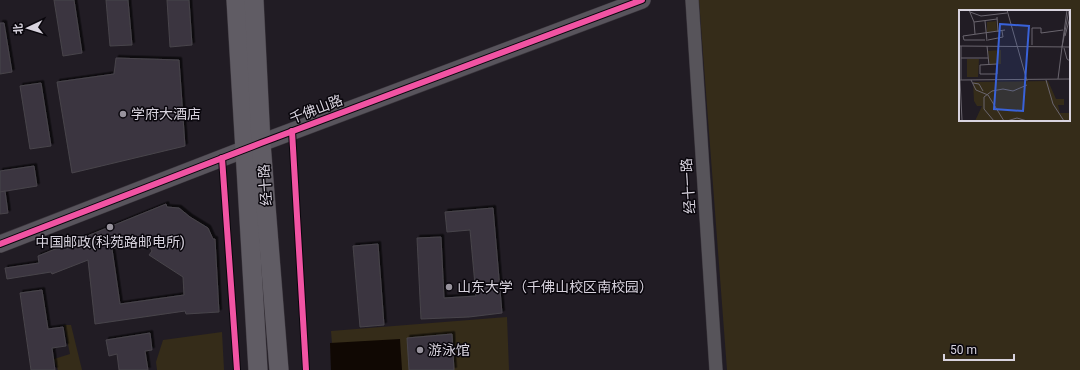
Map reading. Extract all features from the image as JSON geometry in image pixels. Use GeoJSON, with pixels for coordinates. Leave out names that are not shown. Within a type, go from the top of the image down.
{"type":"FeatureCollection","features":[{"type":"Feature","properties":{"kind":"highway","name":"经十路"},"geometry":{"type":"LineString","coordinates":[[236,0],[279,370]]}},
{"type":"Feature","properties":{"kind":"highway","name":"经十路"},"geometry":{"type":"LineString","coordinates":[[254,0],[253,146],[258,370]]}},
{"type":"Feature","properties":{"kind":"main road","name":"千佛山路"},"geometry":{"type":"LineString","coordinates":[[0,244],[253,146],[642,0]]}},
{"type":"Feature","properties":{"kind":"street","name":"经十一路"},"geometry":{"type":"LineString","coordinates":[[692,0],[716,370]]}},
{"type":"Feature","properties":{"kind":"shaded area"},"geometry":{"type":"Polygon","coordinates":[[[699,0],[1080,0],[1080,370],[727,370],[699,0]]]}},
{"type":"Feature","properties":{"kind":"shaded area","name":"游泳馆"},"geometry":{"type":"Polygon","coordinates":[[[507,317],[509,370],[334,370],[331,331],[507,317]]]}},
{"type":"Feature","properties":{"kind":"shaded area"},"geometry":{"type":"Polygon","coordinates":[[[64,325],[71,325],[82,370],[58,370],[54,359],[70,354],[64,325]]]}},
{"type":"Feature","properties":{"kind":"shaded area"},"geometry":{"type":"Polygon","coordinates":[[[222,332],[224,370],[157,370],[156,362],[163,340],[222,332]]]}},
{"type":"Feature","properties":{"kind":"shaded area"},"geometry":{"type":"Polygon","coordinates":[[[400,339],[402,370],[331,370],[330,343],[400,339]]]}},
{"type":"Feature","properties":{"kind":"building"},"geometry":{"type":"Polygon","coordinates":[[[54,0],[74,0],[82,53],[63,56],[54,0]]]}},
{"type":"Feature","properties":{"kind":"building"},"geometry":{"type":"Polygon","coordinates":[[[106,0],[128,0],[132,45],[110,46],[106,0]]]}},
{"type":"Feature","properties":{"kind":"building"},"geometry":{"type":"Polygon","coordinates":[[[167,0],[189,0],[192,45],[170,47],[167,0]]]}},
{"type":"Feature","properties":{"kind":"building"},"geometry":{"type":"Polygon","coordinates":[[[0,23],[4,23],[12,72],[0,74],[0,23]]]}},
{"type":"Feature","properties":{"kind":"building","name":"学府大酒店"},"geometry":{"type":"Polygon","coordinates":[[[116,58],[179,60],[185,146],[72,173],[57,82],[114,74],[116,58]]]}},
{"type":"Feature","properties":{"kind":"building"},"geometry":{"type":"Polygon","coordinates":[[[41,83],[51,146],[30,149],[20,86],[41,83]]]}},
{"type":"Feature","properties":{"kind":"building"},"geometry":{"type":"Polygon","coordinates":[[[34,166],[37,186],[0,192],[0,171],[34,166]]]}},
{"type":"Feature","properties":{"kind":"building"},"geometry":{"type":"Polygon","coordinates":[[[5,191],[8,213],[0,214],[0,192],[5,191]]]}},
{"type":"Feature","properties":{"kind":"building"},"geometry":{"type":"Polygon","coordinates":[[[166,204],[167,207],[179,208],[208,228],[213,239],[215,239],[219,312],[186,314],[185,311],[95,324],[88,260],[52,274],[51,272],[7,279],[5,268],[39,263],[38,256],[166,204]],[[145,236],[112,249],[120,304],[184,295],[183,277],[149,255],[152,251],[145,236]]]}},
{"type":"Feature","properties":{"kind":"building"},"geometry":{"type":"Polygon","coordinates":[[[493,208],[502,313],[469,317],[421,319],[417,238],[441,237],[444,298],[476,296],[470,230],[447,232],[445,212],[493,208]]]}},
{"type":"Feature","properties":{"kind":"building"},"geometry":{"type":"Polygon","coordinates":[[[378,244],[384,325],[360,327],[353,246],[378,244]]]}},
{"type":"Feature","properties":{"kind":"building"},"geometry":{"type":"Polygon","coordinates":[[[42,290],[48,329],[63,327],[66,346],[52,348],[55,370],[31,370],[20,293],[42,290]]]}},
{"type":"Feature","properties":{"kind":"building"},"geometry":{"type":"Polygon","coordinates":[[[150,333],[152,350],[145,351],[148,370],[119,370],[117,354],[109,356],[106,340],[150,333]]]}},
{"type":"Feature","properties":{"kind":"building"},"geometry":{"type":"Polygon","coordinates":[[[452,334],[454,370],[409,370],[407,338],[452,334]]]}},
{"type":"Feature","properties":{"kind":"cycle path"},"geometry":{"type":"LineString","coordinates":[[0,244],[261,143],[642,0]]}},
{"type":"Feature","properties":{"kind":"cycle path"},"geometry":{"type":"LineString","coordinates":[[292,131],[306,370]]}},
{"type":"Feature","properties":{"kind":"cycle path"},"geometry":{"type":"LineString","coordinates":[[222,158],[237,370]]}},
{"type":"Feature","properties":{"kind":"place","name":"学府大酒店"},"geometry":{"type":"Point","coordinates":[123,114]}},
{"type":"Feature","properties":{"kind":"place","name":"中国邮政(科苑路邮电所)"},"geometry":{"type":"Point","coordinates":[110,227]}},
{"type":"Feature","properties":{"kind":"place","name":"山东大学（千佛山校区南校园）"},"geometry":{"type":"Point","coordinates":[449,287]}},
{"type":"Feature","properties":{"kind":"place","name":"游泳馆"},"geometry":{"type":"Point","coordinates":[420,350]}}]}
